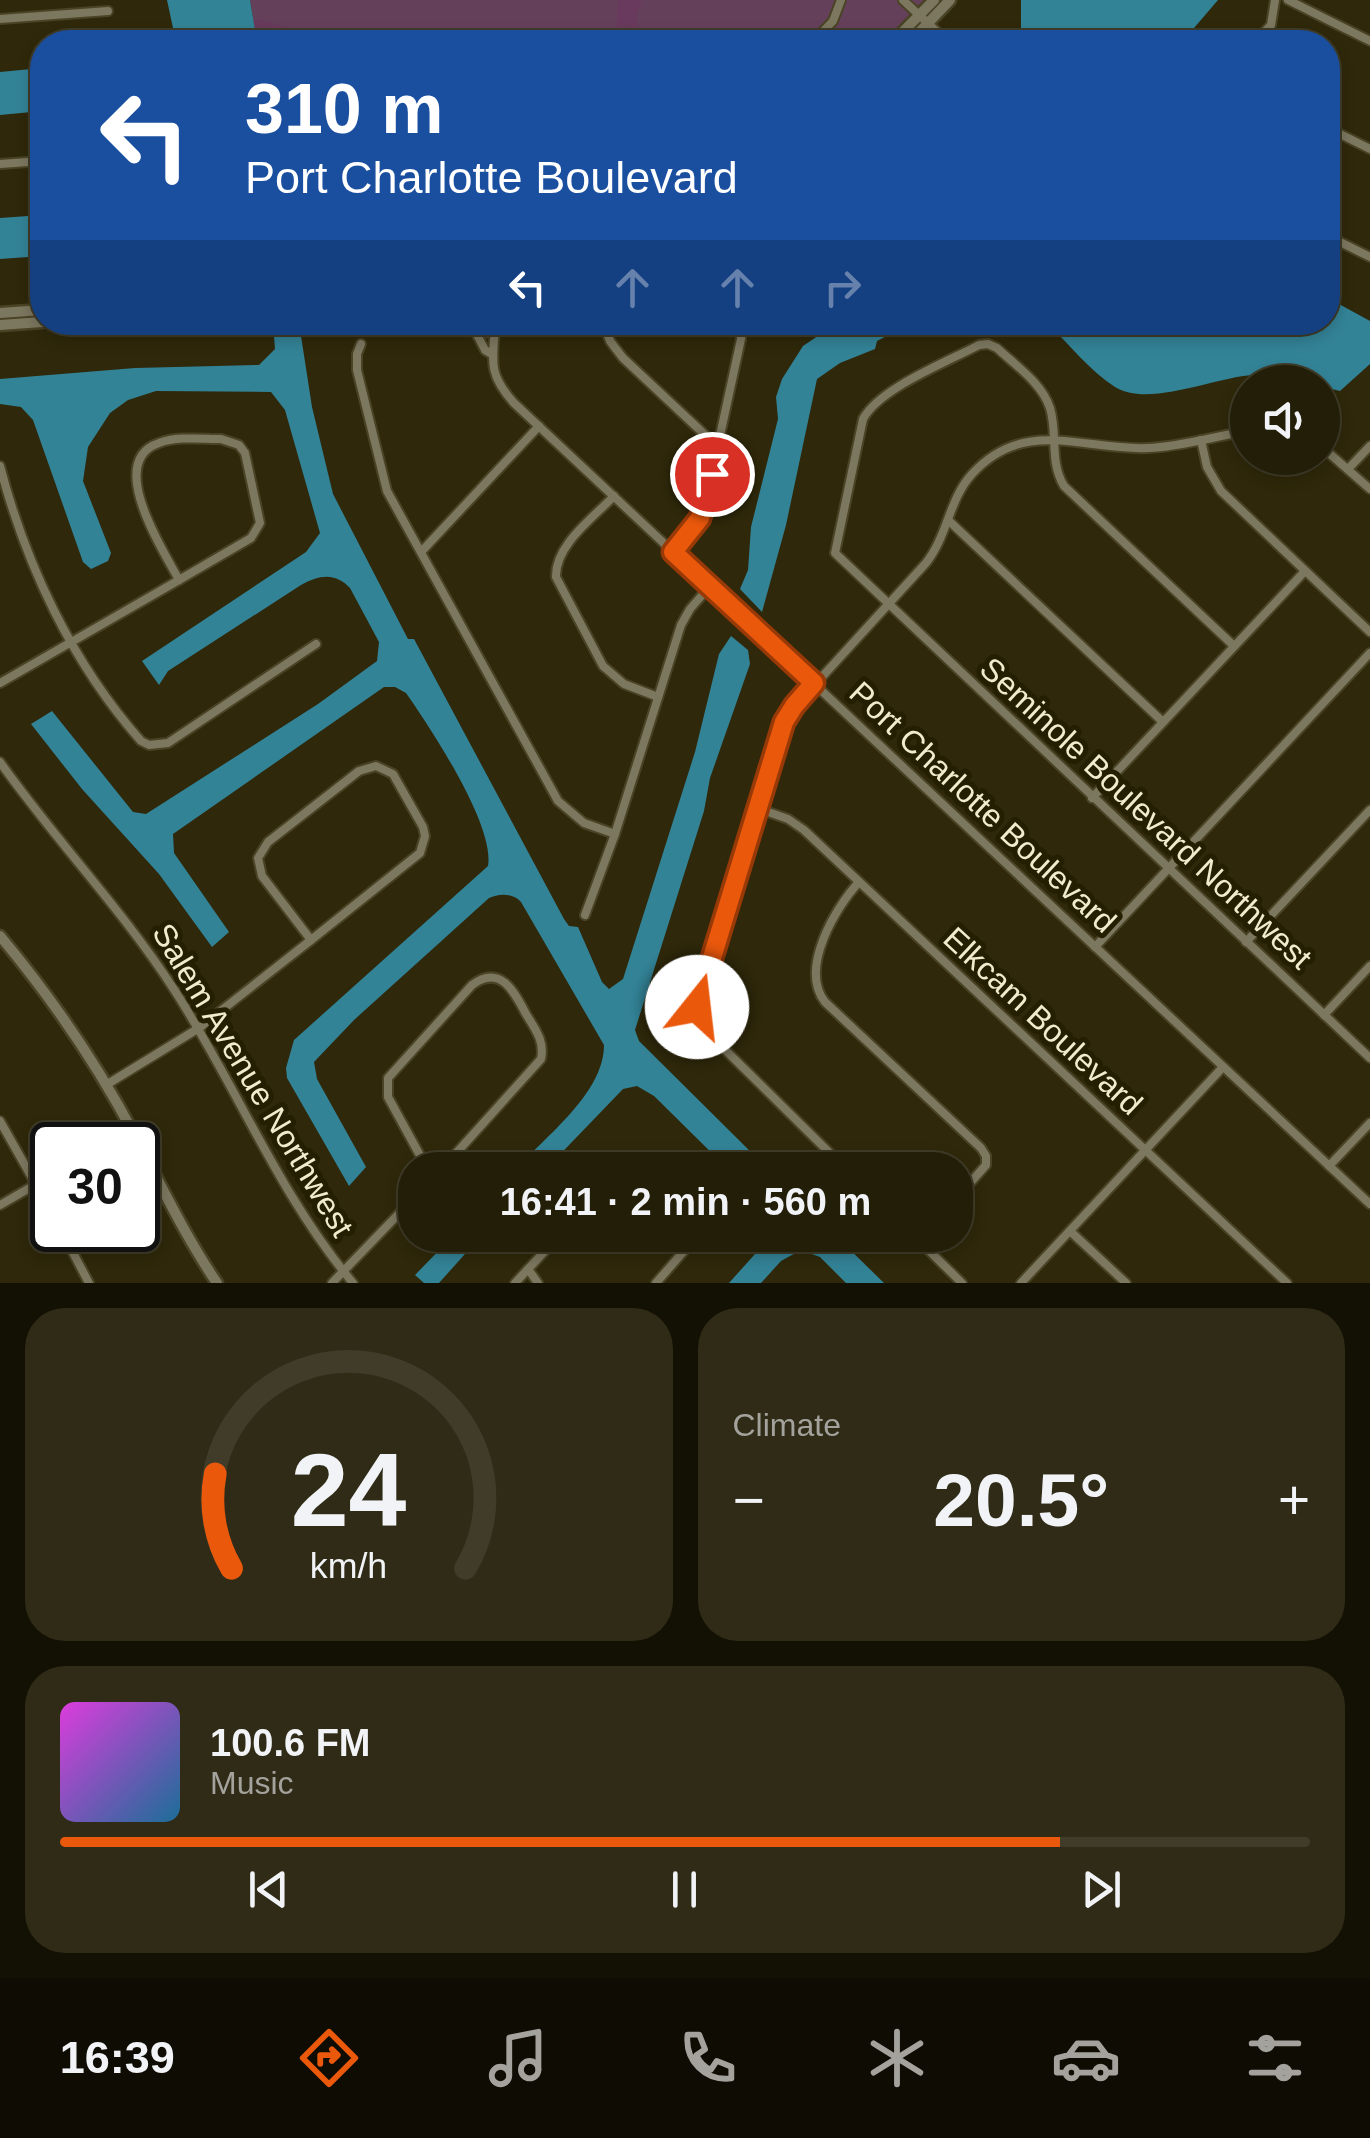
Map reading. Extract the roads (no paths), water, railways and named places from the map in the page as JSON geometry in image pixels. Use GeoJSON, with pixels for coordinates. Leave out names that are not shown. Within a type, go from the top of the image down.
{"type":"FeatureCollection","features":[{"type":"Feature","properties":{"kind":"street"},"geometry":{"type":"LineString","coordinates":[[824,30],[833,21],[841,0]]}},
{"type":"Feature","properties":{"kind":"street"},"geometry":{"type":"LineString","coordinates":[[914,9],[934,0]]}},
{"type":"Feature","properties":{"kind":"street"},"geometry":{"type":"LineString","coordinates":[[914,9],[950,0]]}},
{"type":"Feature","properties":{"kind":"street"},"geometry":{"type":"LineString","coordinates":[[1266,30],[1276,0]]}},
{"type":"Feature","properties":{"kind":"street"},"geometry":{"type":"LineString","coordinates":[[1288,0],[1370,41]]}},
{"type":"Feature","properties":{"kind":"street"},"geometry":{"type":"LineString","coordinates":[[914,9],[936,30]]}},
{"type":"Feature","properties":{"kind":"street"},"geometry":{"type":"LineString","coordinates":[[0,19],[108,11]]}},
{"type":"Feature","properties":{"kind":"street"},"geometry":{"type":"LineString","coordinates":[[1340,134],[1370,149]]}},
{"type":"Feature","properties":{"kind":"street"},"geometry":{"type":"LineString","coordinates":[[0,164],[30,162]]}},
{"type":"Feature","properties":{"kind":"street"},"geometry":{"type":"LineString","coordinates":[[1340,242],[1370,258]]}},
{"type":"Feature","properties":{"kind":"street"},"geometry":{"type":"LineString","coordinates":[[0,314],[30,311]]}},
{"type":"Feature","properties":{"kind":"street"},"geometry":{"type":"LineString","coordinates":[[0,325],[30,323]]}},
{"type":"Feature","properties":{"kind":"street","name":"Port Charlotte Boulevard"},"geometry":{"type":"LineString","coordinates":[[475,335],[490,354],[503,389],[538,426],[1370,1204]]}},
{"type":"Feature","properties":{"kind":"street"},"geometry":{"type":"LineString","coordinates":[[490,354],[495,335]]}},
{"type":"Feature","properties":{"kind":"street"},"geometry":{"type":"LineString","coordinates":[[608,335],[623,358],[718,447]]}},
{"type":"Feature","properties":{"kind":"street"},"geometry":{"type":"LineString","coordinates":[[673,552],[696,526],[704,509],[742,335]]}},
{"type":"Feature","properties":{"kind":"street"},"geometry":{"type":"LineString","coordinates":[[361,344],[358,370],[384,482],[420,552],[558,801],[584,823],[615,834]]}},
{"type":"Feature","properties":{"kind":"street","name":"Seminole Boulevard Northwest"},"geometry":{"type":"LineString","coordinates":[[1053,439],[1051,413],[1044,396],[988,344],[978,344],[874,404],[862,418],[835,554],[1370,1058]]}},
{"type":"Feature","properties":{"kind":"street"},"geometry":{"type":"LineString","coordinates":[[420,552],[538,426]]}},
{"type":"Feature","properties":{"kind":"street"},"geometry":{"type":"LineString","coordinates":[[829,1152],[707,1032],[698,1016],[698,998],[784,722],[814,683],[932,555],[962,487],[984,463],[1012,446],[1053,439],[1133,448],[1230,434]]}},
{"type":"Feature","properties":{"kind":"street"},"geometry":{"type":"LineString","coordinates":[[1053,439],[1056,469],[1064,486],[1234,646]]}},
{"type":"Feature","properties":{"kind":"street"},"geometry":{"type":"LineString","coordinates":[[0,683],[179,580],[250,538],[260,523],[244,453],[230,440],[160,442],[139,460],[136,487],[179,580]]}},
{"type":"Feature","properties":{"kind":"street"},"geometry":{"type":"LineString","coordinates":[[1201,440],[1208,467],[1221,492],[1370,632]]}},
{"type":"Feature","properties":{"kind":"street"},"geometry":{"type":"LineString","coordinates":[[1348,469],[1370,446]]}},
{"type":"Feature","properties":{"kind":"street"},"geometry":{"type":"LineString","coordinates":[[1340,462],[1370,490]]}},
{"type":"Feature","properties":{"kind":"street"},"geometry":{"type":"LineString","coordinates":[[0,466],[31,560],[71,642],[140,740],[158,746],[168,743],[316,644]]}},
{"type":"Feature","properties":{"kind":"street"},"geometry":{"type":"LineString","coordinates":[[614,496],[563,551],[556,577],[603,666],[624,684],[658,697]]}},
{"type":"Feature","properties":{"kind":"street"},"geometry":{"type":"LineString","coordinates":[[948,520],[1163,722]]}},
{"type":"Feature","properties":{"kind":"street"},"geometry":{"type":"LineString","coordinates":[[1092,798],[1305,570]]}},
{"type":"Feature","properties":{"kind":"street"},"geometry":{"type":"LineString","coordinates":[[584,915],[615,834],[680,626],[710,586]]}},
{"type":"Feature","properties":{"kind":"street"},"geometry":{"type":"LineString","coordinates":[[1095,947],[1370,653]]}},
{"type":"Feature","properties":{"kind":"street","name":"Salem Avenue Northwest"},"geometry":{"type":"LineString","coordinates":[[0,762],[118,910],[199,1028],[280,1179],[352,1283]]}},
{"type":"Feature","properties":{"kind":"street"},"geometry":{"type":"LineString","coordinates":[[106,1085],[199,1028],[311,940],[420,854],[424,845],[423,826],[386,768],[367,767],[359,771],[262,849],[258,868],[262,876],[311,940]]}},
{"type":"Feature","properties":{"kind":"street","name":"Elkcam Boulevard"},"geometry":{"type":"LineString","coordinates":[[757,808],[796,824],[1287,1283]]}},
{"type":"Feature","properties":{"kind":"street"},"geometry":{"type":"LineString","coordinates":[[1246,942],[1370,810]]}},
{"type":"Feature","properties":{"kind":"street"},"geometry":{"type":"LineString","coordinates":[[859,882],[833,916],[816,967],[816,986],[826,1002],[981,1148],[986,1165],[973,1180]]}},
{"type":"Feature","properties":{"kind":"street"},"geometry":{"type":"LineString","coordinates":[[0,936],[49,1000],[127,1122]]}},
{"type":"Feature","properties":{"kind":"street"},"geometry":{"type":"LineString","coordinates":[[1324,1015],[1370,966]]}},
{"type":"Feature","properties":{"kind":"street"},"geometry":{"type":"LineString","coordinates":[[418,1152],[388,1096],[388,1078],[472,985],[480,979],[498,978],[513,989],[541,1041],[542,1060],[457,1152]]}},
{"type":"Feature","properties":{"kind":"street"},"geometry":{"type":"LineString","coordinates":[[1020,1283],[1223,1067]]}},
{"type":"Feature","properties":{"kind":"street"},"geometry":{"type":"LineString","coordinates":[[0,1121],[30,1171]]}},
{"type":"Feature","properties":{"kind":"street"},"geometry":{"type":"LineString","coordinates":[[1330,1166],[1370,1123]]}},
{"type":"Feature","properties":{"kind":"street"},"geometry":{"type":"LineString","coordinates":[[160,1183],[217,1283]]}},
{"type":"Feature","properties":{"kind":"street"},"geometry":{"type":"LineString","coordinates":[[0,1205],[30,1187]]}},
{"type":"Feature","properties":{"kind":"street"},"geometry":{"type":"LineString","coordinates":[[332,1283],[398,1215]]}},
{"type":"Feature","properties":{"kind":"street"},"geometry":{"type":"LineString","coordinates":[[1070,1230],[1126,1283]]}},
{"type":"Feature","properties":{"kind":"street"},"geometry":{"type":"LineString","coordinates":[[74,1252],[90,1283]]}},
{"type":"Feature","properties":{"kind":"street"},"geometry":{"type":"LineString","coordinates":[[514,1283],[544,1252]]}},
{"type":"Feature","properties":{"kind":"street"},"geometry":{"type":"LineString","coordinates":[[656,1283],[683,1252]]}},
{"type":"Feature","properties":{"kind":"street"},"geometry":{"type":"LineString","coordinates":[[932,1252],[962,1283]]}},
{"type":"Feature","properties":{"kind":"street"},"geometry":{"type":"LineString","coordinates":[[528,1269],[538,1283]]}},
{"type":"Feature","properties":{"kind":"water"},"geometry":{"type":"Polygon","coordinates":[[[167,0],[250,0],[255,30],[173,30],[167,0]]]}},
{"type":"Feature","properties":{"kind":"water"},"geometry":{"type":"Polygon","coordinates":[[[1021,0],[1218,0],[1192,30],[1021,30],[1021,0]]]}},
{"type":"Feature","properties":{"kind":"water"},"geometry":{"type":"Polygon","coordinates":[[[30,69],[30,112],[0,115],[0,72],[30,69]]]}},
{"type":"Feature","properties":{"kind":"water"},"geometry":{"type":"Polygon","coordinates":[[[30,216],[30,257],[0,259],[0,218],[30,216]]]}},
{"type":"Feature","properties":{"kind":"water"},"geometry":{"type":"Polygon","coordinates":[[[1340,305],[1370,321],[1370,364],[1340,391],[1340,365],[1230,365],[1230,379],[1163,393],[1129,393],[1115,387],[1059,335],[1340,335],[1340,305]]]}},
{"type":"Feature","properties":{"kind":"water"},"geometry":{"type":"Polygon","coordinates":[[[274,335],[301,335],[312,407],[333,494],[408,639],[414,639],[564,919],[569,926],[578,927],[602,982],[609,989],[623,979],[695,752],[719,654],[731,636],[748,650],[750,664],[710,778],[704,811],[635,1030],[639,1041],[751,1152],[711,1152],[654,1096],[637,1086],[623,1089],[562,1152],[533,1152],[584,1097],[601,1063],[604,1045],[521,902],[501,895],[489,898],[354,1020],[314,1062],[317,1079],[366,1167],[349,1186],[287,1078],[294,1040],[488,866],[488,848],[472,803],[406,693],[384,687],[173,834],[174,853],[229,932],[212,947],[159,874],[82,789],[31,724],[52,711],[133,812],[146,814],[318,704],[377,661],[379,642],[350,588],[339,579],[327,577],[301,585],[168,671],[159,685],[142,661],[306,552],[320,533],[285,410],[271,392],[156,391],[128,400],[110,413],[88,447],[83,481],[111,553],[108,561],[91,569],[83,562],[33,420],[21,407],[0,404],[0,379],[135,368],[259,365],[275,349],[274,335]]]}},
{"type":"Feature","properties":{"kind":"water"},"geometry":{"type":"Polygon","coordinates":[[[819,335],[889,335],[877,341],[875,349],[840,363],[817,379],[786,525],[762,612],[740,589],[748,570],[751,527],[778,419],[776,397],[782,379],[803,346],[819,335]]]}},
{"type":"Feature","properties":{"kind":"water"},"geometry":{"type":"Polygon","coordinates":[[[437,1252],[467,1252],[439,1283],[424,1283],[415,1275],[437,1252]]]}},
{"type":"Feature","properties":{"kind":"water"},"geometry":{"type":"Polygon","coordinates":[[[757,1252],[797,1252],[781,1261],[761,1283],[729,1283],[757,1252]]]}},
{"type":"Feature","properties":{"kind":"water"},"geometry":{"type":"Polygon","coordinates":[[[806,1252],[852,1252],[884,1283],[846,1283],[820,1257],[806,1252]]]}}]}
